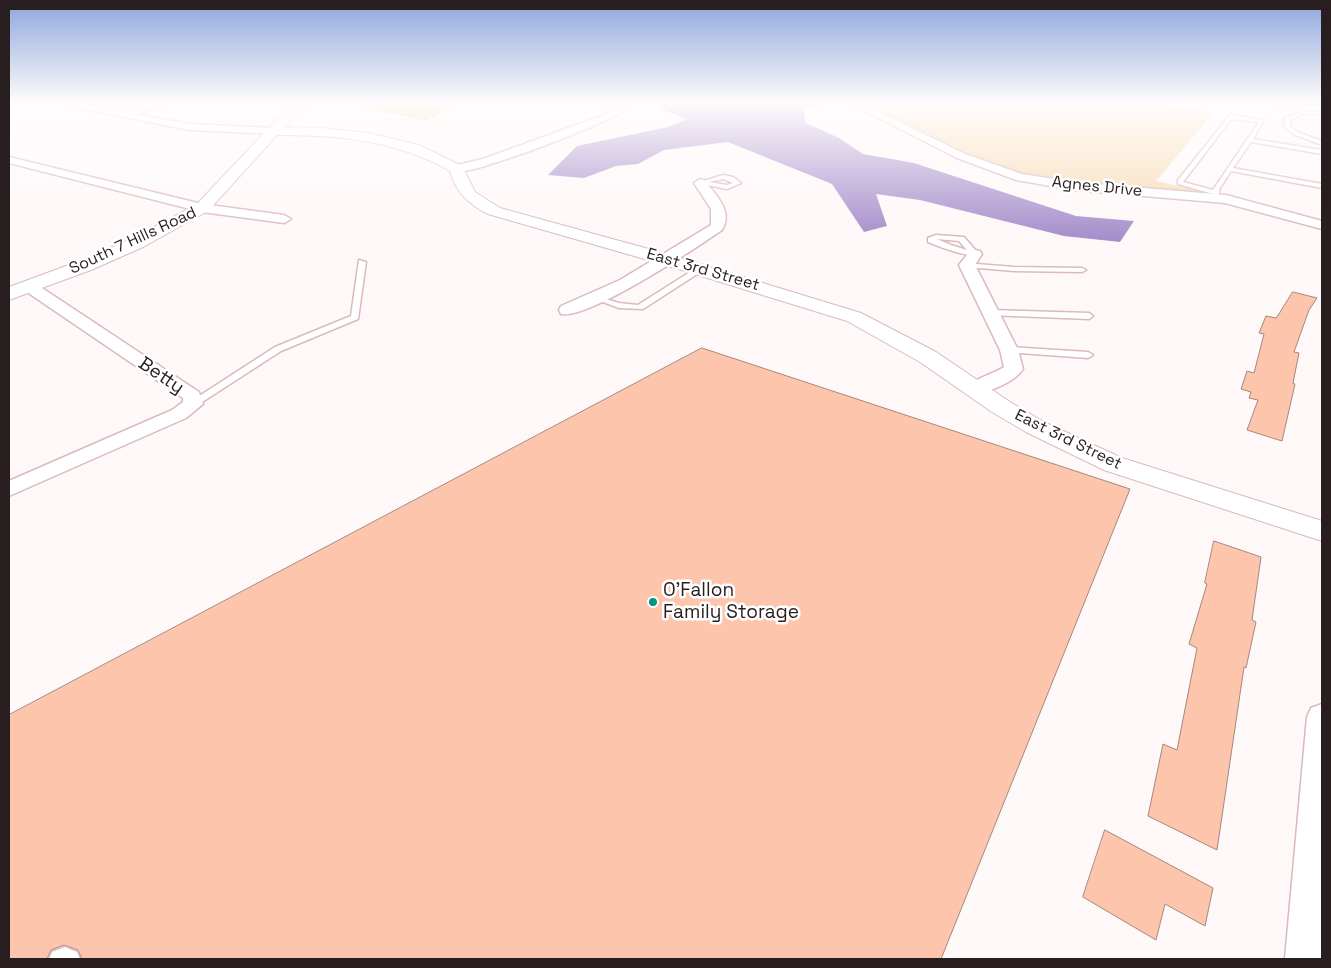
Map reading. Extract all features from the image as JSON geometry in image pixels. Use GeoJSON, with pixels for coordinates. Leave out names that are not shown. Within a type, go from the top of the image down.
{"type":"FeatureCollection","features":[{"type":"Feature","properties":{"kind":"street","name":"South 7 Hills Road"},"geometry":{"type":"LineString","coordinates":[[9,294],[84,266],[137,243],[202,208],[258,148]]}},
{"type":"Feature","properties":{"kind":"street"},"geometry":{"type":"LineString","coordinates":[[413,148],[442,158],[457,169],[487,162],[524,148]]}},
{"type":"Feature","properties":{"kind":"street","name":"Agnes Drive"},"geometry":{"type":"LineString","coordinates":[[945,148],[997,170],[1020,177],[1074,186],[1216,195],[1322,225]]}},
{"type":"Feature","properties":{"kind":"street"},"geometry":{"type":"LineString","coordinates":[[9,160],[202,208],[284,219]]}},
{"type":"Feature","properties":{"kind":"street","name":"East 3rd Street"},"geometry":{"type":"LineString","coordinates":[[457,169],[462,187],[480,204],[494,211],[668,260],[854,316],[928,357],[1035,427],[1113,464],[1322,531]]}},
{"type":"Feature","properties":{"kind":"street"},"geometry":{"type":"LineString","coordinates":[[567,310],[600,299],[668,260],[717,227],[721,219],[719,209],[700,183]]}},
{"type":"Feature","properties":{"kind":"street"},"geometry":{"type":"LineString","coordinates":[[971,260],[991,313],[1009,350],[1014,369],[998,379],[974,388]]}},
{"type":"Feature","properties":{"kind":"street","name":"Betty"},"geometry":{"type":"LineString","coordinates":[[9,489],[179,414],[193,404],[192,396],[30,287]]}},
{"type":"Feature","properties":{"kind":"street"},"geometry":{"type":"LineString","coordinates":[[1304,959],[1322,717]]}},
{"type":"Feature","properties":{"kind":"lane"},"geometry":{"type":"LineString","coordinates":[[1206,148],[1180,183],[1216,195],[1216,188],[1243,148]]}},
{"type":"Feature","properties":{"kind":"lane"},"geometry":{"type":"LineString","coordinates":[[1299,148],[1322,152]]}},
{"type":"Feature","properties":{"kind":"lane"},"geometry":{"type":"LineString","coordinates":[[1229,169],[1322,186]]}},
{"type":"Feature","properties":{"kind":"lane"},"geometry":{"type":"LineString","coordinates":[[723,177],[731,178],[738,183],[727,187],[700,183],[723,177]]}},
{"type":"Feature","properties":{"kind":"lane"},"geometry":{"type":"LineString","coordinates":[[971,260],[961,239],[936,237],[931,240],[971,260],[1014,269],[1082,270]]}},
{"type":"Feature","properties":{"kind":"lane"},"geometry":{"type":"LineString","coordinates":[[193,404],[278,349],[355,317],[362,262]]}},
{"type":"Feature","properties":{"kind":"lane"},"geometry":{"type":"LineString","coordinates":[[600,299],[630,308],[640,307],[701,270]]}},
{"type":"Feature","properties":{"kind":"lane"},"geometry":{"type":"LineString","coordinates":[[991,313],[1088,316]]}},
{"type":"Feature","properties":{"kind":"lane"},"geometry":{"type":"LineString","coordinates":[[1009,350],[1088,355]]}},
{"type":"Feature","properties":{"kind":"lane"},"geometry":{"type":"LineString","coordinates":[[59,959],[65,957],[70,959]]}},
{"type":"Feature","properties":{"kind":"shaded area"},"geometry":{"type":"Polygon","coordinates":[[[575,148],[679,148],[664,150],[638,164],[616,166],[584,178],[548,175],[575,148]]]}},
{"type":"Feature","properties":{"kind":"shaded area"},"geometry":{"type":"Polygon","coordinates":[[[743,148],[854,148],[863,154],[914,163],[1076,216],[1134,221],[1120,242],[1064,236],[920,200],[876,194],[887,226],[864,232],[832,184],[743,148]]]}},
{"type":"Feature","properties":{"kind":"shaded area"},"geometry":{"type":"Polygon","coordinates":[[[950,148],[1184,148],[1156,181],[1199,191],[1196,196],[1101,189],[997,170],[950,148]]]}},
{"type":"Feature","properties":{"kind":"building"},"geometry":{"type":"Polygon","coordinates":[[[1293,292],[1317,298],[1309,310],[1294,352],[1299,353],[1293,383],[1295,384],[1282,441],[1247,430],[1258,400],[1249,398],[1251,392],[1241,389],[1247,371],[1254,373],[1264,334],[1259,333],[1266,316],[1276,318],[1293,292]]]}},
{"type":"Feature","properties":{"kind":"building","name":"O'Fallon Family Storage"},"geometry":{"type":"Polygon","coordinates":[[[702,348],[1130,489],[941,959],[82,959],[78,950],[64,945],[51,950],[47,959],[9,959],[9,715],[702,348]]]}},
{"type":"Feature","properties":{"kind":"building"},"geometry":{"type":"Polygon","coordinates":[[[1214,541],[1261,557],[1252,620],[1256,622],[1246,668],[1244,667],[1217,850],[1148,816],[1163,744],[1177,750],[1197,648],[1189,644],[1207,584],[1205,583],[1214,541]]]}},
{"type":"Feature","properties":{"kind":"building"},"geometry":{"type":"Polygon","coordinates":[[[1105,830],[1213,888],[1205,926],[1165,904],[1156,940],[1083,897],[1105,830]]]}},
{"type":"Feature","properties":{"kind":"place","name":"O'Fallon Family Storage"},"geometry":{"type":"Point","coordinates":[653,602]}}]}
